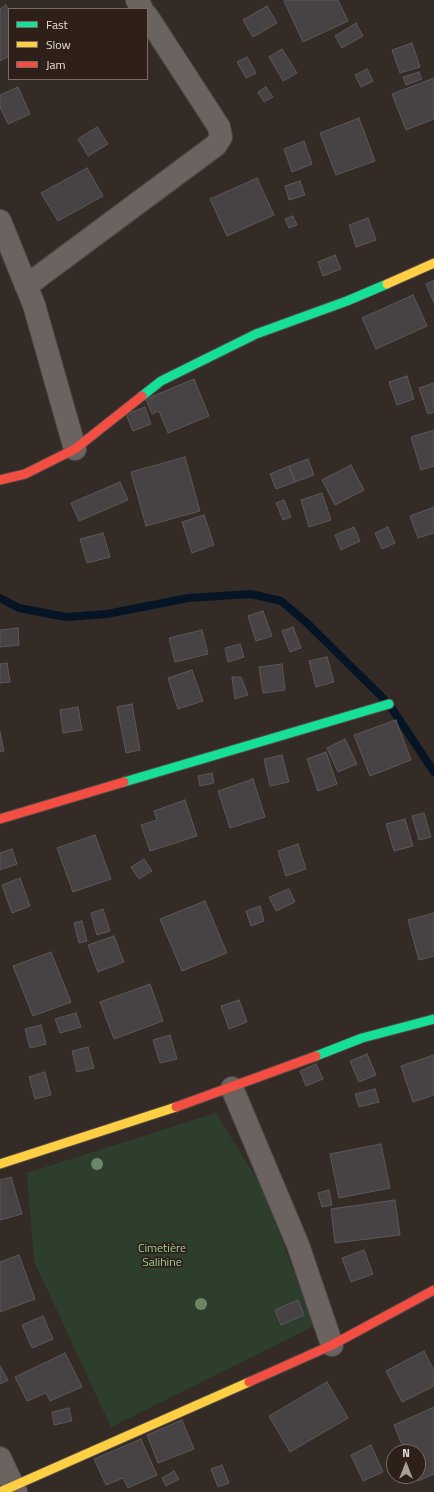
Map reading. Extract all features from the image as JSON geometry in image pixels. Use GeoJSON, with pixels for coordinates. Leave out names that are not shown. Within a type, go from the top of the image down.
{"type":"FeatureCollection","features":[{"type":"Feature","properties":{"kind":"street"},"geometry":{"type":"LineString","coordinates":[[26,286],[216,145],[221,137],[219,127],[148,18]]}},
{"type":"Feature","properties":{"kind":"street"},"geometry":{"type":"LineString","coordinates":[[0,221],[34,305],[76,449]]}},
{"type":"Feature","properties":{"kind":"street"},"geometry":{"type":"LineString","coordinates":[[0,480],[25,474],[76,449],[161,381],[256,334],[347,302],[434,264]]}},
{"type":"Feature","properties":{"kind":"street"},"geometry":{"type":"LineString","coordinates":[[0,819],[389,704]]}},
{"type":"Feature","properties":{"kind":"street"},"geometry":{"type":"LineString","coordinates":[[0,1164],[130,1123],[232,1088],[362,1038],[434,1019]]}},
{"type":"Feature","properties":{"kind":"street"},"geometry":{"type":"LineString","coordinates":[[232,1088],[298,1244],[332,1345]]}},
{"type":"Feature","properties":{"kind":"street"},"geometry":{"type":"LineString","coordinates":[[0,1458],[10,1490],[332,1345],[434,1290]]}},
{"type":"Feature","properties":{"kind":"green space","name":"Cimetière Salihine"},"geometry":{"type":"Polygon","coordinates":[[[216,1113],[263,1189],[314,1326],[111,1427],[34,1261],[27,1173],[216,1113]]]}},
{"type":"Feature","properties":{"kind":"building"},"geometry":{"type":"Polygon","coordinates":[[[338,0],[348,21],[303,42],[284,1],[338,0]]]}},
{"type":"Feature","properties":{"kind":"building"},"geometry":{"type":"Polygon","coordinates":[[[6,5],[8,9],[8,57],[0,61],[0,9],[6,5]]]}},
{"type":"Feature","properties":{"kind":"building"},"geometry":{"type":"Polygon","coordinates":[[[267,6],[277,23],[253,37],[243,20],[267,6]]]}},
{"type":"Feature","properties":{"kind":"building"},"geometry":{"type":"Polygon","coordinates":[[[356,23],[363,36],[342,48],[335,36],[356,23]]]}},
{"type":"Feature","properties":{"kind":"building"},"geometry":{"type":"Polygon","coordinates":[[[412,43],[420,67],[400,73],[392,50],[412,43]]]}},
{"type":"Feature","properties":{"kind":"building"},"geometry":{"type":"Polygon","coordinates":[[[282,49],[297,73],[283,81],[269,57],[282,49]]]}},
{"type":"Feature","properties":{"kind":"building"},"geometry":{"type":"Polygon","coordinates":[[[247,57],[256,73],[246,78],[237,62],[247,57]]]}},
{"type":"Feature","properties":{"kind":"building"},"geometry":{"type":"Polygon","coordinates":[[[367,69],[373,81],[361,87],[355,75],[367,69]]]}},
{"type":"Feature","properties":{"kind":"building"},"geometry":{"type":"Polygon","coordinates":[[[419,72],[422,79],[406,85],[403,77],[419,72]]]}},
{"type":"Feature","properties":{"kind":"building"},"geometry":{"type":"Polygon","coordinates":[[[434,78],[434,119],[406,130],[392,94],[434,78]]]}},
{"type":"Feature","properties":{"kind":"building"},"geometry":{"type":"Polygon","coordinates":[[[18,87],[30,114],[8,124],[0,107],[0,95],[18,87]]]}},
{"type":"Feature","properties":{"kind":"building"},"geometry":{"type":"Polygon","coordinates":[[[266,87],[273,97],[264,102],[258,92],[266,87]]]}},
{"type":"Feature","properties":{"kind":"building"},"geometry":{"type":"Polygon","coordinates":[[[359,118],[375,161],[336,175],[320,133],[359,118]]]}},
{"type":"Feature","properties":{"kind":"building"},"geometry":{"type":"Polygon","coordinates":[[[97,127],[108,144],[88,156],[78,139],[97,127]]]}},
{"type":"Feature","properties":{"kind":"building"},"geometry":{"type":"Polygon","coordinates":[[[304,141],[312,164],[292,172],[284,149],[304,141]]]}},
{"type":"Feature","properties":{"kind":"building"},"geometry":{"type":"Polygon","coordinates":[[[87,168],[103,196],[58,221],[41,193],[87,168]]]}},
{"type":"Feature","properties":{"kind":"building"},"geometry":{"type":"Polygon","coordinates":[[[257,178],[274,215],[227,236],[210,199],[257,178]]]}},
{"type":"Feature","properties":{"kind":"building"},"geometry":{"type":"Polygon","coordinates":[[[300,181],[305,195],[289,200],[285,186],[300,181]]]}},
{"type":"Feature","properties":{"kind":"building"},"geometry":{"type":"Polygon","coordinates":[[[293,216],[297,225],[289,228],[285,219],[293,216]]]}},
{"type":"Feature","properties":{"kind":"building"},"geometry":{"type":"Polygon","coordinates":[[[368,218],[376,240],[356,247],[349,225],[368,218]]]}},
{"type":"Feature","properties":{"kind":"building"},"geometry":{"type":"Polygon","coordinates":[[[335,255],[341,269],[323,276],[318,262],[335,255]]]}},
{"type":"Feature","properties":{"kind":"building"},"geometry":{"type":"Polygon","coordinates":[[[434,280],[434,303],[426,284],[434,280]]]}},
{"type":"Feature","properties":{"kind":"building"},"geometry":{"type":"Polygon","coordinates":[[[413,295],[427,326],[376,349],[362,318],[413,295]]]}},
{"type":"Feature","properties":{"kind":"building"},"geometry":{"type":"Polygon","coordinates":[[[407,376],[414,399],[397,405],[389,382],[407,376]]]}},
{"type":"Feature","properties":{"kind":"building"},"geometry":{"type":"Polygon","coordinates":[[[194,379],[209,416],[168,433],[159,411],[152,414],[146,399],[194,379]]]}},
{"type":"Feature","properties":{"kind":"building"},"geometry":{"type":"Polygon","coordinates":[[[434,383],[434,412],[428,414],[419,388],[434,383]]]}},
{"type":"Feature","properties":{"kind":"building"},"geometry":{"type":"Polygon","coordinates":[[[145,407],[151,424],[133,431],[126,414],[145,407]]]}},
{"type":"Feature","properties":{"kind":"building"},"geometry":{"type":"Polygon","coordinates":[[[434,430],[434,466],[421,470],[411,437],[434,430]]]}},
{"type":"Feature","properties":{"kind":"building"},"geometry":{"type":"Polygon","coordinates":[[[185,457],[200,511],[146,526],[131,472],[185,457]]]}},
{"type":"Feature","properties":{"kind":"building"},"geometry":{"type":"Polygon","coordinates":[[[308,459],[314,475],[295,482],[289,466],[308,459]]]}},
{"type":"Feature","properties":{"kind":"building"},"geometry":{"type":"Polygon","coordinates":[[[351,465],[364,490],[335,505],[322,480],[351,465]]]}},
{"type":"Feature","properties":{"kind":"building"},"geometry":{"type":"Polygon","coordinates":[[[289,466],[295,482],[276,489],[270,474],[289,466]]]}},
{"type":"Feature","properties":{"kind":"building"},"geometry":{"type":"Polygon","coordinates":[[[120,482],[128,500],[79,521],[71,503],[120,482]]]}},
{"type":"Feature","properties":{"kind":"building"},"geometry":{"type":"Polygon","coordinates":[[[322,493],[331,520],[309,527],[301,500],[322,493]]]}},
{"type":"Feature","properties":{"kind":"building"},"geometry":{"type":"Polygon","coordinates":[[[284,500],[291,517],[283,520],[276,503],[284,500]]]}},
{"type":"Feature","properties":{"kind":"building"},"geometry":{"type":"Polygon","coordinates":[[[434,507],[434,533],[418,538],[410,516],[434,507]]]}},
{"type":"Feature","properties":{"kind":"building"},"geometry":{"type":"Polygon","coordinates":[[[204,515],[214,545],[192,553],[182,522],[204,515]]]}},
{"type":"Feature","properties":{"kind":"building"},"geometry":{"type":"Polygon","coordinates":[[[354,527],[360,541],[341,550],[335,535],[354,527]]]}},
{"type":"Feature","properties":{"kind":"building"},"geometry":{"type":"Polygon","coordinates":[[[388,527],[395,543],[382,549],[375,533],[388,527]]]}},
{"type":"Feature","properties":{"kind":"building"},"geometry":{"type":"Polygon","coordinates":[[[103,533],[110,557],[87,563],[80,539],[103,533]]]}},
{"type":"Feature","properties":{"kind":"building"},"geometry":{"type":"Polygon","coordinates":[[[263,611],[272,636],[256,641],[248,616],[263,611]]]}},
{"type":"Feature","properties":{"kind":"building"},"geometry":{"type":"Polygon","coordinates":[[[293,627],[301,648],[290,652],[282,631],[293,627]]]}},
{"type":"Feature","properties":{"kind":"building"},"geometry":{"type":"Polygon","coordinates":[[[18,628],[19,645],[0,647],[0,630],[18,628]]]}},
{"type":"Feature","properties":{"kind":"building"},"geometry":{"type":"Polygon","coordinates":[[[202,630],[208,654],[175,662],[169,638],[202,630]]]}},
{"type":"Feature","properties":{"kind":"building"},"geometry":{"type":"Polygon","coordinates":[[[240,644],[244,657],[228,662],[225,648],[240,644]]]}},
{"type":"Feature","properties":{"kind":"building"},"geometry":{"type":"Polygon","coordinates":[[[327,657],[334,682],[316,687],[309,661],[327,657]]]}},
{"type":"Feature","properties":{"kind":"building"},"geometry":{"type":"Polygon","coordinates":[[[7,663],[10,682],[0,683],[0,664],[7,663]]]}},
{"type":"Feature","properties":{"kind":"building"},"geometry":{"type":"Polygon","coordinates":[[[282,664],[285,690],[263,693],[259,667],[282,664]]]}},
{"type":"Feature","properties":{"kind":"building"},"geometry":{"type":"Polygon","coordinates":[[[192,670],[203,701],[178,709],[168,678],[192,670]]]}},
{"type":"Feature","properties":{"kind":"building"},"geometry":{"type":"Polygon","coordinates":[[[232,677],[241,677],[248,695],[235,699],[232,677]]]}},
{"type":"Feature","properties":{"kind":"building"},"geometry":{"type":"Polygon","coordinates":[[[132,704],[140,750],[126,753],[117,707],[132,704]]]}},
{"type":"Feature","properties":{"kind":"building"},"geometry":{"type":"Polygon","coordinates":[[[78,707],[82,730],[63,733],[60,710],[78,707]]]}},
{"type":"Feature","properties":{"kind":"building"},"geometry":{"type":"Polygon","coordinates":[[[396,720],[411,760],[370,776],[354,735],[396,720]]]}},
{"type":"Feature","properties":{"kind":"building"},"geometry":{"type":"Polygon","coordinates":[[[0,732],[4,751],[0,752],[0,732]]]}},
{"type":"Feature","properties":{"kind":"building"},"geometry":{"type":"Polygon","coordinates":[[[345,739],[357,764],[338,772],[327,748],[345,739]]]}},
{"type":"Feature","properties":{"kind":"building"},"geometry":{"type":"Polygon","coordinates":[[[326,752],[337,784],[318,791],[307,759],[326,752]]]}},
{"type":"Feature","properties":{"kind":"building"},"geometry":{"type":"Polygon","coordinates":[[[282,755],[289,782],[270,786],[264,759],[282,755]]]}},
{"type":"Feature","properties":{"kind":"building"},"geometry":{"type":"Polygon","coordinates":[[[212,773],[214,783],[200,786],[198,776],[212,773]]]}},
{"type":"Feature","properties":{"kind":"building"},"geometry":{"type":"Polygon","coordinates":[[[253,779],[265,817],[230,828],[218,791],[253,779]]]}},
{"type":"Feature","properties":{"kind":"building"},"geometry":{"type":"Polygon","coordinates":[[[185,800],[197,836],[150,851],[141,825],[157,820],[154,811],[185,800]]]}},
{"type":"Feature","properties":{"kind":"building"},"geometry":{"type":"Polygon","coordinates":[[[424,813],[431,837],[419,840],[412,816],[424,813]]]}},
{"type":"Feature","properties":{"kind":"building"},"geometry":{"type":"Polygon","coordinates":[[[405,819],[413,846],[394,851],[386,824],[405,819]]]}},
{"type":"Feature","properties":{"kind":"building"},"geometry":{"type":"Polygon","coordinates":[[[95,835],[111,879],[73,892],[57,848],[95,835]]]}},
{"type":"Feature","properties":{"kind":"building"},"geometry":{"type":"Polygon","coordinates":[[[298,844],[306,869],[286,876],[278,851],[298,844]]]}},
{"type":"Feature","properties":{"kind":"building"},"geometry":{"type":"Polygon","coordinates":[[[12,849],[17,864],[0,870],[0,853],[12,849]]]}},
{"type":"Feature","properties":{"kind":"building"},"geometry":{"type":"Polygon","coordinates":[[[144,859],[152,871],[139,879],[131,867],[144,859]]]}},
{"type":"Feature","properties":{"kind":"building"},"geometry":{"type":"Polygon","coordinates":[[[20,878],[30,906],[12,913],[2,885],[20,878]]]}},
{"type":"Feature","properties":{"kind":"building"},"geometry":{"type":"Polygon","coordinates":[[[289,889],[295,902],[276,911],[269,897],[289,889]]]}},
{"type":"Feature","properties":{"kind":"building"},"geometry":{"type":"Polygon","coordinates":[[[205,901],[227,953],[182,971],[160,919],[205,901]]]}},
{"type":"Feature","properties":{"kind":"building"},"geometry":{"type":"Polygon","coordinates":[[[260,906],[264,921],[251,926],[246,911],[260,906]]]}},
{"type":"Feature","properties":{"kind":"building"},"geometry":{"type":"Polygon","coordinates":[[[103,909],[110,931],[97,935],[91,913],[103,909]]]}},
{"type":"Feature","properties":{"kind":"building"},"geometry":{"type":"Polygon","coordinates":[[[434,913],[434,956],[419,960],[408,920],[434,913]]]}},
{"type":"Feature","properties":{"kind":"building"},"geometry":{"type":"Polygon","coordinates":[[[82,921],[87,941],[79,943],[74,923],[82,921]]]}},
{"type":"Feature","properties":{"kind":"building"},"geometry":{"type":"Polygon","coordinates":[[[114,936],[124,962],[98,972],[88,945],[114,936]]]}},
{"type":"Feature","properties":{"kind":"building"},"geometry":{"type":"Polygon","coordinates":[[[51,952],[71,1002],[33,1016],[13,966],[51,952]]]}},
{"type":"Feature","properties":{"kind":"building"},"geometry":{"type":"Polygon","coordinates":[[[150,984],[163,1021],[114,1039],[100,1002],[150,984]]]}},
{"type":"Feature","properties":{"kind":"building"},"geometry":{"type":"Polygon","coordinates":[[[239,1000],[247,1022],[229,1029],[221,1006],[239,1000]]]}},
{"type":"Feature","properties":{"kind":"building"},"geometry":{"type":"Polygon","coordinates":[[[76,1013],[81,1027],[60,1033],[55,1019],[76,1013]]]}},
{"type":"Feature","properties":{"kind":"building"},"geometry":{"type":"Polygon","coordinates":[[[41,1025],[46,1044],[30,1048],[25,1029],[41,1025]]]}},
{"type":"Feature","properties":{"kind":"building"},"geometry":{"type":"Polygon","coordinates":[[[170,1035],[177,1059],[160,1063],[153,1040],[170,1035]]]}},
{"type":"Feature","properties":{"kind":"building"},"geometry":{"type":"Polygon","coordinates":[[[88,1047],[94,1068],[77,1072],[72,1051],[88,1047]]]}},
{"type":"Feature","properties":{"kind":"building"},"geometry":{"type":"Polygon","coordinates":[[[367,1054],[376,1075],[359,1082],[350,1061],[367,1054]]]}},
{"type":"Feature","properties":{"kind":"building"},"geometry":{"type":"Polygon","coordinates":[[[434,1055],[434,1095],[413,1102],[401,1066],[434,1055]]]}},
{"type":"Feature","properties":{"kind":"building"},"geometry":{"type":"Polygon","coordinates":[[[316,1064],[323,1079],[306,1086],[300,1071],[316,1064]]]}},
{"type":"Feature","properties":{"kind":"building"},"geometry":{"type":"Polygon","coordinates":[[[45,1072],[51,1095],[35,1099],[29,1077],[45,1072]]]}},
{"type":"Feature","properties":{"kind":"building"},"geometry":{"type":"Polygon","coordinates":[[[375,1089],[379,1102],[359,1107],[355,1094],[375,1089]]]}},
{"type":"Feature","properties":{"kind":"building"},"geometry":{"type":"Polygon","coordinates":[[[381,1144],[390,1188],[339,1198],[330,1154],[381,1144]]]}},
{"type":"Feature","properties":{"kind":"building"},"geometry":{"type":"Polygon","coordinates":[[[11,1177],[22,1214],[0,1220],[0,1180],[11,1177]]]}},
{"type":"Feature","properties":{"kind":"building"},"geometry":{"type":"Polygon","coordinates":[[[329,1190],[332,1205],[322,1207],[318,1193],[329,1190]]]}},
{"type":"Feature","properties":{"kind":"building"},"geometry":{"type":"Polygon","coordinates":[[[395,1200],[400,1235],[335,1243],[331,1209],[395,1200]]]}},
{"type":"Feature","properties":{"kind":"building"},"geometry":{"type":"Polygon","coordinates":[[[364,1250],[373,1274],[351,1282],[342,1258],[364,1250]]]}},
{"type":"Feature","properties":{"kind":"building"},"geometry":{"type":"Polygon","coordinates":[[[19,1255],[35,1299],[0,1312],[0,1262],[19,1255]]]}},
{"type":"Feature","properties":{"kind":"building"},"geometry":{"type":"Polygon","coordinates":[[[298,1300],[304,1315],[281,1325],[275,1310],[298,1300]]]}},
{"type":"Feature","properties":{"kind":"building"},"geometry":{"type":"Polygon","coordinates":[[[43,1316],[53,1339],[32,1348],[22,1325],[43,1316]]]}},
{"type":"Feature","properties":{"kind":"building"},"geometry":{"type":"Polygon","coordinates":[[[424,1351],[434,1371],[434,1386],[402,1402],[386,1371],[424,1351]]]}},
{"type":"Feature","properties":{"kind":"building"},"geometry":{"type":"Polygon","coordinates":[[[65,1353],[82,1387],[50,1401],[46,1393],[27,1401],[15,1377],[65,1353]]]}},
{"type":"Feature","properties":{"kind":"building"},"geometry":{"type":"Polygon","coordinates":[[[0,1366],[8,1380],[0,1384],[0,1366]]]}},
{"type":"Feature","properties":{"kind":"building"},"geometry":{"type":"Polygon","coordinates":[[[327,1382],[348,1418],[290,1452],[269,1416],[327,1382]]]}},
{"type":"Feature","properties":{"kind":"building"},"geometry":{"type":"Polygon","coordinates":[[[434,1407],[434,1474],[426,1478],[426,1444],[402,1444],[394,1425],[434,1407]]]}},
{"type":"Feature","properties":{"kind":"building"},"geometry":{"type":"Polygon","coordinates":[[[69,1408],[72,1421],[54,1425],[52,1412],[69,1408]]]}},
{"type":"Feature","properties":{"kind":"building"},"geometry":{"type":"Polygon","coordinates":[[[182,1420],[194,1449],[158,1463],[147,1435],[182,1420]]]}},
{"type":"Feature","properties":{"kind":"building"},"geometry":{"type":"Polygon","coordinates":[[[141,1439],[157,1475],[128,1488],[123,1478],[106,1485],[94,1459],[141,1439]]]}},
{"type":"Feature","properties":{"kind":"building"},"geometry":{"type":"Polygon","coordinates":[[[371,1445],[383,1472],[363,1481],[351,1455],[371,1445]]]}},
{"type":"Feature","properties":{"kind":"building"},"geometry":{"type":"Polygon","coordinates":[[[222,1465],[229,1483],[218,1487],[211,1469],[222,1465]]]}},
{"type":"Feature","properties":{"kind":"building"},"geometry":{"type":"Polygon","coordinates":[[[174,1471],[179,1479],[166,1486],[162,1478],[174,1471]]]}},
{"type":"Feature","properties":{"kind":"waterway"},"geometry":{"type":"LineString","coordinates":[[0,598],[19,608],[66,617],[107,614],[188,598],[251,594],[281,601],[306,622],[389,704],[434,772]]}},
{"type":"Feature","properties":{"kind":"traffic: fast"},"geometry":{"type":"LineString","coordinates":[[142,396],[161,381],[256,334],[347,301],[387,284]]}},
{"type":"Feature","properties":{"kind":"traffic: fast"},"geometry":{"type":"LineString","coordinates":[[124,782],[389,704]]}},
{"type":"Feature","properties":{"kind":"traffic: fast"},"geometry":{"type":"LineString","coordinates":[[316,1056],[362,1038],[434,1019]]}},
{"type":"Feature","properties":{"kind":"traffic: slow"},"geometry":{"type":"LineString","coordinates":[[387,284],[434,263]]}},
{"type":"Feature","properties":{"kind":"traffic: slow"},"geometry":{"type":"LineString","coordinates":[[0,1164],[176,1107]]}},
{"type":"Feature","properties":{"kind":"traffic: slow"},"geometry":{"type":"LineString","coordinates":[[0,1492],[249,1382]]}},
{"type":"Feature","properties":{"kind":"traffic: jam"},"geometry":{"type":"LineString","coordinates":[[0,480],[25,474],[75,449],[142,396]]}},
{"type":"Feature","properties":{"kind":"traffic: jam"},"geometry":{"type":"LineString","coordinates":[[0,819],[124,782]]}},
{"type":"Feature","properties":{"kind":"traffic: jam"},"geometry":{"type":"LineString","coordinates":[[176,1107],[316,1056]]}},
{"type":"Feature","properties":{"kind":"traffic: jam"},"geometry":{"type":"LineString","coordinates":[[249,1382],[332,1345],[434,1290]]}}]}
